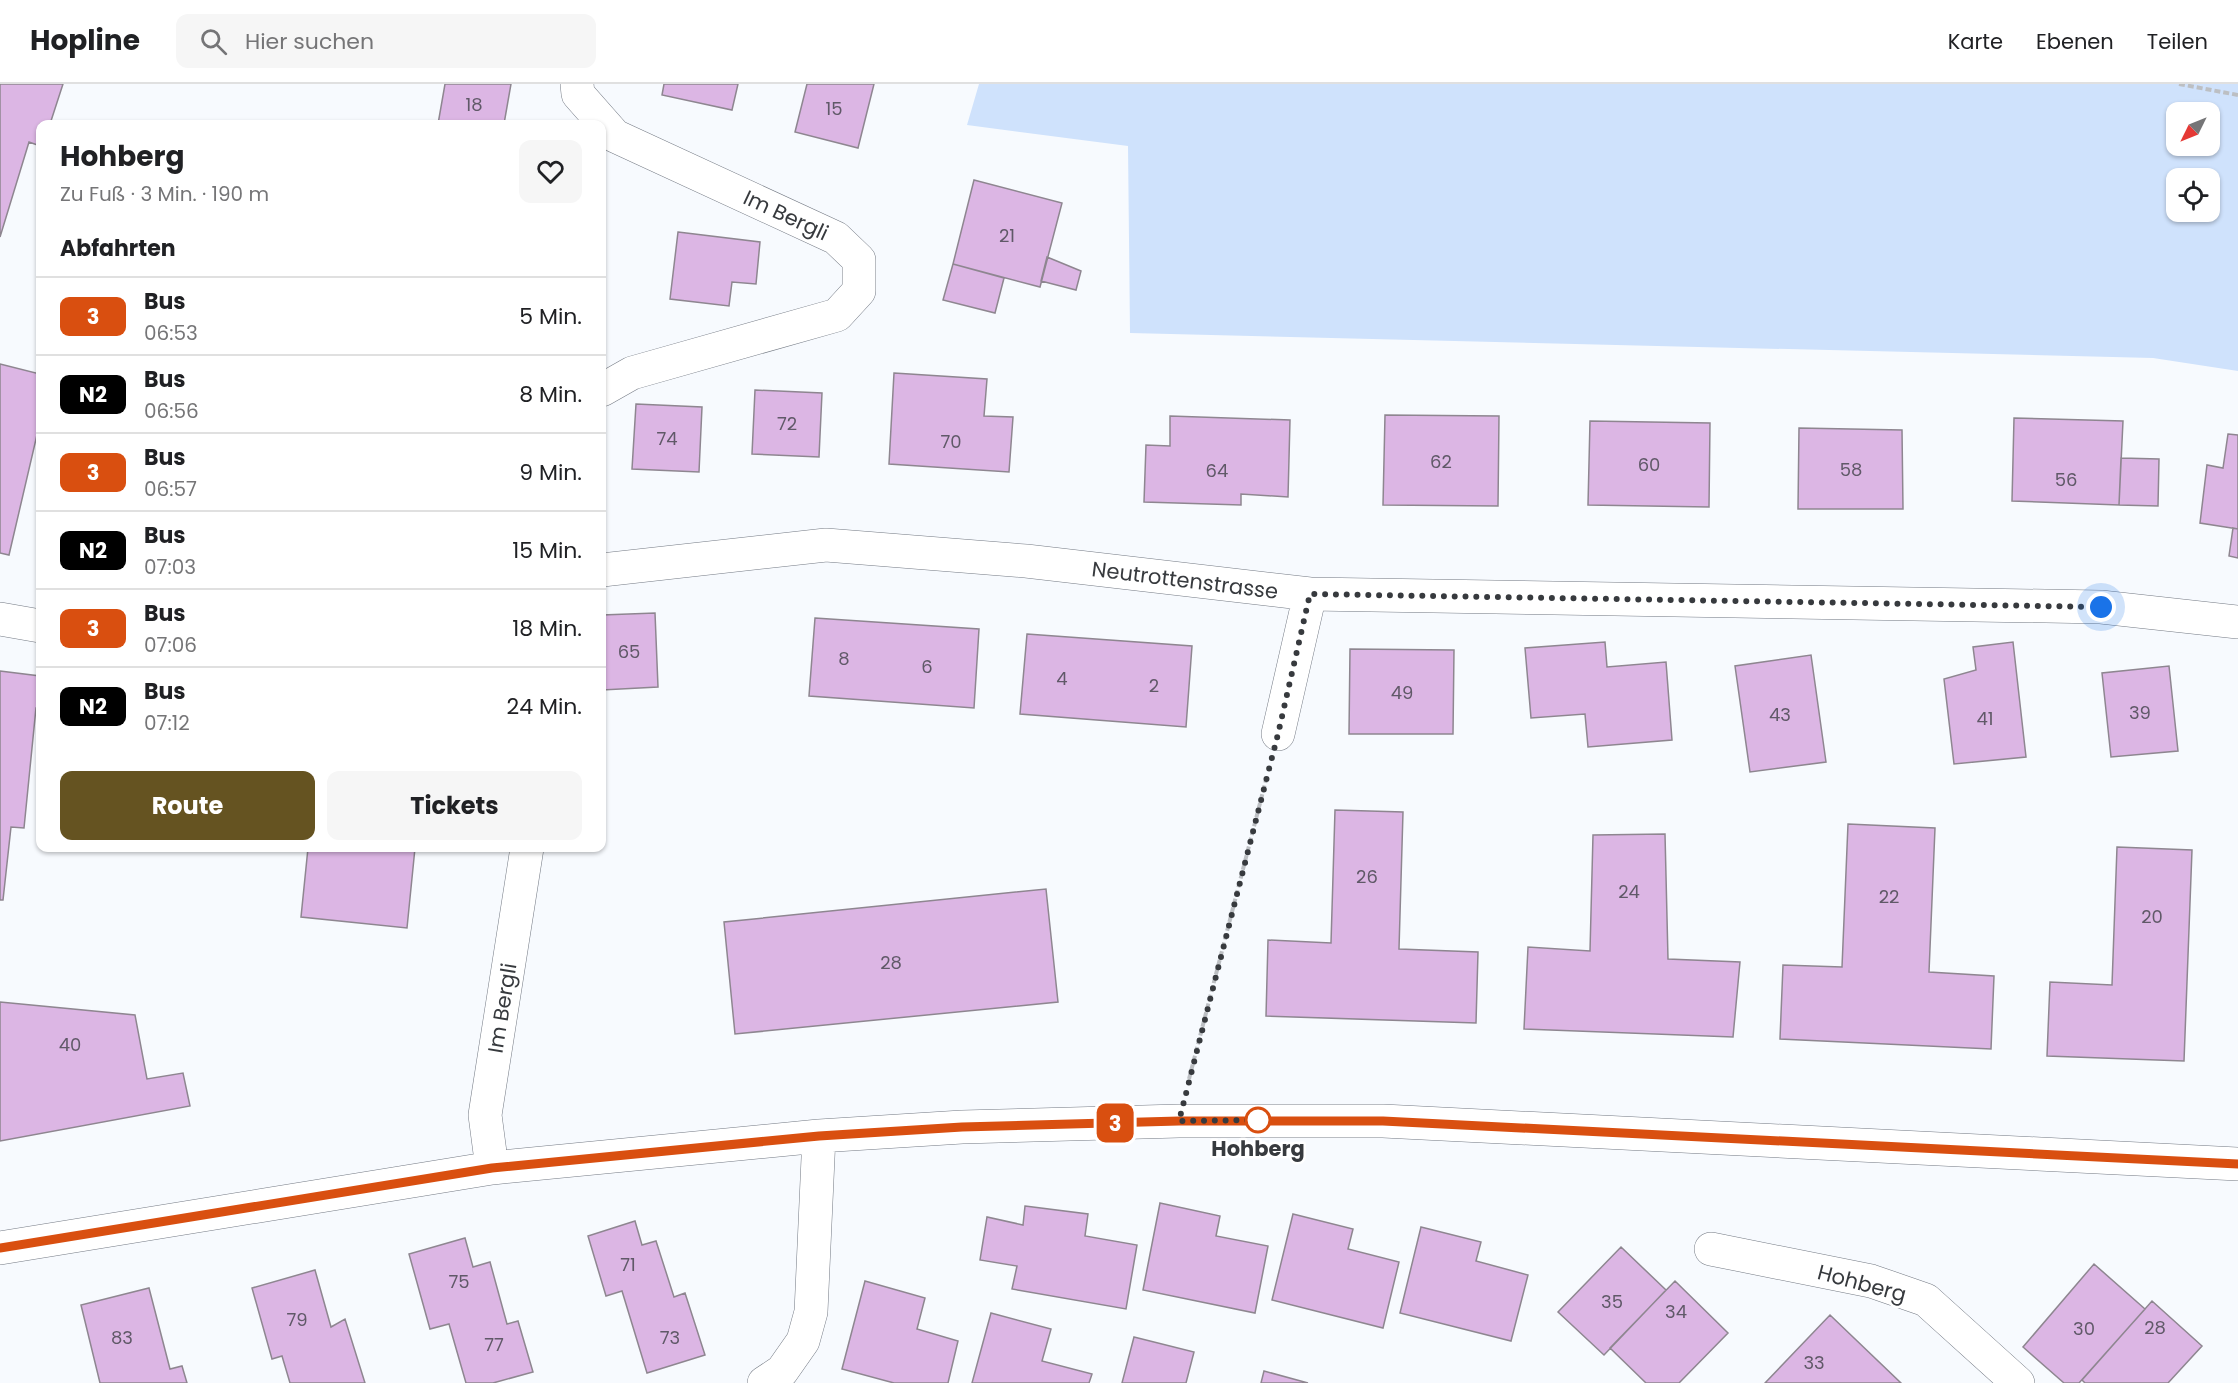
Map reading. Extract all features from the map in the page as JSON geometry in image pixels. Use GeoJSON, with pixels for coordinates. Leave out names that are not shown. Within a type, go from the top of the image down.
{"type":"FeatureCollection","features":[{"type":"Feature","properties":{"kind":"street","name":"Im Bergli"},"geometry":{"type":"LineString","coordinates":[[577,84],[578,94],[601,120]]}},
{"type":"Feature","properties":{"kind":"street","name":"Im Bergli"},"geometry":{"type":"LineString","coordinates":[[606,126],[615,136],[836,238],[859,260],[859,291],[837,315],[632,373],[606,388]]}},
{"type":"Feature","properties":{"kind":"street","name":"Neutrottenstrasse"},"geometry":{"type":"LineString","coordinates":[[606,570],[826,545],[1026,561],[1310,594],[2101,607],[2238,622]]}},
{"type":"Feature","properties":{"kind":"street"},"geometry":{"type":"LineString","coordinates":[[1278,734],[1310,594]]}},
{"type":"Feature","properties":{"kind":"street"},"geometry":{"type":"LineString","coordinates":[[0,619],[36,625]]}},
{"type":"Feature","properties":{"kind":"street","name":"Im Bergli"},"geometry":{"type":"LineString","coordinates":[[492,1168],[485,1115],[526,852]]}},
{"type":"Feature","properties":{"kind":"street"},"geometry":{"type":"LineString","coordinates":[[0,1248],[492,1168],[819,1136],[962,1127],[1179,1121],[1383,1121],[2238,1164]]}},
{"type":"Feature","properties":{"kind":"street"},"geometry":{"type":"LineString","coordinates":[[764,1383],[782,1371],[803,1341],[811,1312],[819,1136]]}},
{"type":"Feature","properties":{"kind":"street","name":"Hohberg"},"geometry":{"type":"LineString","coordinates":[[1711,1249],[1871,1281],[1926,1300],[2018,1383]]}},
{"type":"Feature","properties":{"kind":"path"},"geometry":{"type":"LineString","coordinates":[[2180,84],[2238,95]]}},
{"type":"Feature","properties":{"kind":"path"},"geometry":{"type":"LineString","coordinates":[[1179,1121],[1278,734]]}},
{"type":"Feature","properties":{"kind":"shaded area"},"geometry":{"type":"Polygon","coordinates":[[[979,84],[2238,84],[2238,371],[2153,358],[1130,333],[1128,146],[967,125],[979,84]]]}},
{"type":"Feature","properties":{"kind":"building"},"geometry":{"type":"Polygon","coordinates":[[[0,84],[63,84],[51,120],[36,120],[36,145],[29,142],[0,237],[0,84]]]}},
{"type":"Feature","properties":{"kind":"building"},"geometry":{"type":"Polygon","coordinates":[[[445,84],[511,84],[505,120],[439,120],[445,84]]]}},
{"type":"Feature","properties":{"kind":"building"},"geometry":{"type":"Polygon","coordinates":[[[664,84],[738,84],[732,110],[662,95],[664,84]]]}},
{"type":"Feature","properties":{"kind":"building"},"geometry":{"type":"Polygon","coordinates":[[[807,84],[874,84],[858,148],[795,132],[807,84]]]}},
{"type":"Feature","properties":{"kind":"building"},"geometry":{"type":"Polygon","coordinates":[[[974,180],[1062,203],[1040,287],[953,264],[974,180]]]}},
{"type":"Feature","properties":{"kind":"building"},"geometry":{"type":"Polygon","coordinates":[[[678,232],[760,242],[756,284],[732,282],[729,306],[670,299],[678,232]]]}},
{"type":"Feature","properties":{"kind":"building"},"geometry":{"type":"Polygon","coordinates":[[[1047,257],[1081,271],[1076,290],[1041,281],[1047,257]]]}},
{"type":"Feature","properties":{"kind":"building"},"geometry":{"type":"Polygon","coordinates":[[[953,264],[1004,278],[995,313],[943,300],[953,264]]]}},
{"type":"Feature","properties":{"kind":"building"},"geometry":{"type":"Polygon","coordinates":[[[0,364],[36,373],[36,439],[9,555],[0,553],[0,364]]]}},
{"type":"Feature","properties":{"kind":"building"},"geometry":{"type":"Polygon","coordinates":[[[894,373],[987,379],[984,416],[1013,417],[1009,472],[889,464],[894,373]]]}},
{"type":"Feature","properties":{"kind":"building"},"geometry":{"type":"Polygon","coordinates":[[[755,390],[822,393],[819,457],[752,454],[755,390]]]}},
{"type":"Feature","properties":{"kind":"building"},"geometry":{"type":"Polygon","coordinates":[[[636,404],[702,407],[699,472],[632,469],[636,404]]]}},
{"type":"Feature","properties":{"kind":"building"},"geometry":{"type":"Polygon","coordinates":[[[1385,415],[1499,416],[1498,506],[1383,505],[1385,415]]]}},
{"type":"Feature","properties":{"kind":"building"},"geometry":{"type":"Polygon","coordinates":[[[1170,416],[1290,420],[1288,497],[1241,494],[1241,505],[1144,502],[1146,445],[1170,446],[1170,416]]]}},
{"type":"Feature","properties":{"kind":"building"},"geometry":{"type":"Polygon","coordinates":[[[2014,418],[2123,421],[2119,505],[2012,501],[2014,418]]]}},
{"type":"Feature","properties":{"kind":"building"},"geometry":{"type":"Polygon","coordinates":[[[1590,421],[1710,423],[1709,507],[1588,505],[1590,421]]]}},
{"type":"Feature","properties":{"kind":"building"},"geometry":{"type":"Polygon","coordinates":[[[1799,428],[1902,430],[1903,509],[1798,509],[1799,428]]]}},
{"type":"Feature","properties":{"kind":"building"},"geometry":{"type":"Polygon","coordinates":[[[2228,434],[2238,435],[2238,529],[2200,523],[2207,465],[2223,468],[2228,434]]]}},
{"type":"Feature","properties":{"kind":"building"},"geometry":{"type":"Polygon","coordinates":[[[2121,458],[2159,459],[2158,506],[2119,505],[2121,458]]]}},
{"type":"Feature","properties":{"kind":"building"},"geometry":{"type":"Polygon","coordinates":[[[2233,528],[2238,529],[2238,558],[2229,556],[2233,528]]]}},
{"type":"Feature","properties":{"kind":"building"},"geometry":{"type":"Polygon","coordinates":[[[655,613],[658,687],[606,690],[606,615],[655,613]]]}},
{"type":"Feature","properties":{"kind":"building"},"geometry":{"type":"Polygon","coordinates":[[[815,618],[979,629],[974,708],[809,696],[815,618]]]}},
{"type":"Feature","properties":{"kind":"building"},"geometry":{"type":"Polygon","coordinates":[[[1027,634],[1192,646],[1186,727],[1020,714],[1027,634]]]}},
{"type":"Feature","properties":{"kind":"building"},"geometry":{"type":"Polygon","coordinates":[[[1605,642],[1607,667],[1666,662],[1672,740],[1588,747],[1585,714],[1531,718],[1525,648],[1605,642]]]}},
{"type":"Feature","properties":{"kind":"building"},"geometry":{"type":"Polygon","coordinates":[[[2013,642],[2026,757],[1954,764],[1944,679],[1976,670],[1973,647],[2013,642]]]}},
{"type":"Feature","properties":{"kind":"building"},"geometry":{"type":"Polygon","coordinates":[[[1350,649],[1454,650],[1453,734],[1349,734],[1350,649]]]}},
{"type":"Feature","properties":{"kind":"building"},"geometry":{"type":"Polygon","coordinates":[[[1811,655],[1826,762],[1750,772],[1735,666],[1811,655]]]}},
{"type":"Feature","properties":{"kind":"building"},"geometry":{"type":"Polygon","coordinates":[[[2169,666],[2178,751],[2111,757],[2102,673],[2169,666]]]}},
{"type":"Feature","properties":{"kind":"building"},"geometry":{"type":"Polygon","coordinates":[[[0,671],[36,676],[36,708],[24,828],[11,827],[3,900],[0,900],[0,671]]]}},
{"type":"Feature","properties":{"kind":"building"},"geometry":{"type":"Polygon","coordinates":[[[1335,810],[1403,812],[1399,949],[1478,952],[1476,1023],[1266,1016],[1268,940],[1331,943],[1335,810]]]}},
{"type":"Feature","properties":{"kind":"building"},"geometry":{"type":"Polygon","coordinates":[[[1848,824],[1935,828],[1929,972],[1994,976],[1991,1049],[1780,1039],[1783,965],[1842,967],[1848,824]]]}},
{"type":"Feature","properties":{"kind":"building"},"geometry":{"type":"Polygon","coordinates":[[[1665,834],[1668,959],[1740,962],[1733,1037],[1524,1029],[1528,947],[1590,951],[1593,835],[1665,834]]]}},
{"type":"Feature","properties":{"kind":"building"},"geometry":{"type":"Polygon","coordinates":[[[2117,847],[2192,850],[2184,1061],[2047,1056],[2050,982],[2112,985],[2117,847]]]}},
{"type":"Feature","properties":{"kind":"building"},"geometry":{"type":"Polygon","coordinates":[[[308,852],[415,852],[407,928],[301,917],[308,852]]]}},
{"type":"Feature","properties":{"kind":"building"},"geometry":{"type":"Polygon","coordinates":[[[1046,889],[1058,1002],[735,1034],[724,922],[1046,889]]]}},
{"type":"Feature","properties":{"kind":"building"},"geometry":{"type":"Polygon","coordinates":[[[0,1002],[135,1015],[147,1079],[183,1073],[190,1106],[0,1141],[0,1002]]]}},
{"type":"Feature","properties":{"kind":"building"},"geometry":{"type":"Polygon","coordinates":[[[1160,1203],[1220,1216],[1216,1236],[1268,1246],[1255,1313],[1143,1290],[1160,1203]]]}},
{"type":"Feature","properties":{"kind":"building"},"geometry":{"type":"Polygon","coordinates":[[[1025,1206],[1088,1214],[1085,1236],[1137,1245],[1126,1309],[1012,1289],[1017,1266],[980,1260],[987,1217],[1023,1225],[1025,1206]]]}},
{"type":"Feature","properties":{"kind":"building"},"geometry":{"type":"Polygon","coordinates":[[[1293,1214],[1353,1229],[1348,1249],[1399,1262],[1383,1328],[1272,1300],[1293,1214]]]}},
{"type":"Feature","properties":{"kind":"building"},"geometry":{"type":"Polygon","coordinates":[[[635,1221],[642,1245],[656,1241],[674,1297],[685,1293],[705,1355],[647,1373],[622,1291],[606,1296],[588,1236],[635,1221]]]}},
{"type":"Feature","properties":{"kind":"building"},"geometry":{"type":"Polygon","coordinates":[[[1421,1227],[1481,1242],[1476,1261],[1528,1275],[1511,1341],[1400,1313],[1421,1227]]]}},
{"type":"Feature","properties":{"kind":"building"},"geometry":{"type":"Polygon","coordinates":[[[465,1238],[473,1267],[490,1262],[507,1324],[518,1321],[533,1372],[493,1383],[466,1383],[449,1324],[430,1329],[409,1254],[465,1238]]]}},
{"type":"Feature","properties":{"kind":"building"},"geometry":{"type":"Polygon","coordinates":[[[1621,1247],[1666,1290],[1604,1355],[1558,1312],[1621,1247]]]}},
{"type":"Feature","properties":{"kind":"building"},"geometry":{"type":"Polygon","coordinates":[[[2094,1264],[2145,1309],[2079,1383],[2064,1383],[2023,1347],[2094,1264]]]}},
{"type":"Feature","properties":{"kind":"building"},"geometry":{"type":"Polygon","coordinates":[[[315,1270],[331,1327],[345,1319],[365,1383],[290,1383],[282,1356],[272,1359],[252,1288],[315,1270]]]}},
{"type":"Feature","properties":{"kind":"building"},"geometry":{"type":"Polygon","coordinates":[[[865,1281],[925,1298],[917,1329],[958,1341],[948,1383],[894,1383],[842,1369],[865,1281]]]}},
{"type":"Feature","properties":{"kind":"building"},"geometry":{"type":"Polygon","coordinates":[[[1675,1281],[1728,1333],[1679,1383],[1646,1383],[1610,1348],[1675,1281]]]}},
{"type":"Feature","properties":{"kind":"building"},"geometry":{"type":"Polygon","coordinates":[[[149,1288],[170,1369],[182,1366],[187,1383],[100,1383],[81,1305],[149,1288]]]}},
{"type":"Feature","properties":{"kind":"building"},"geometry":{"type":"Polygon","coordinates":[[[2152,1301],[2202,1346],[2168,1383],[2085,1383],[2082,1380],[2152,1301]]]}},
{"type":"Feature","properties":{"kind":"building"},"geometry":{"type":"Polygon","coordinates":[[[991,1313],[1051,1329],[1042,1361],[1092,1374],[1089,1383],[972,1383],[991,1313]]]}},
{"type":"Feature","properties":{"kind":"building"},"geometry":{"type":"Polygon","coordinates":[[[1830,1315],[1901,1383],[1765,1383],[1830,1315]]]}},
{"type":"Feature","properties":{"kind":"building"},"geometry":{"type":"Polygon","coordinates":[[[1134,1337],[1194,1352],[1186,1383],[1122,1383],[1134,1337]]]}},
{"type":"Feature","properties":{"kind":"building"},"geometry":{"type":"Polygon","coordinates":[[[1264,1371],[1308,1383],[1261,1383],[1264,1371]]]}},
{"type":"Feature","properties":{"kind":"bus line","name":"3"},"geometry":{"type":"LineString","coordinates":[[0,1248],[492,1168],[819,1136],[962,1127],[1179,1121],[1383,1121],[2238,1164]]}},
{"type":"Feature","properties":{"kind":"place","name":"Hohberg"},"geometry":{"type":"Point","coordinates":[1258,1120]}},
{"type":"Feature","properties":{"kind":"route"},"geometry":{"type":"LineString","coordinates":[[1258,1120],[1179,1121],[1278,734],[1310,594],[2101,607]]}}]}
